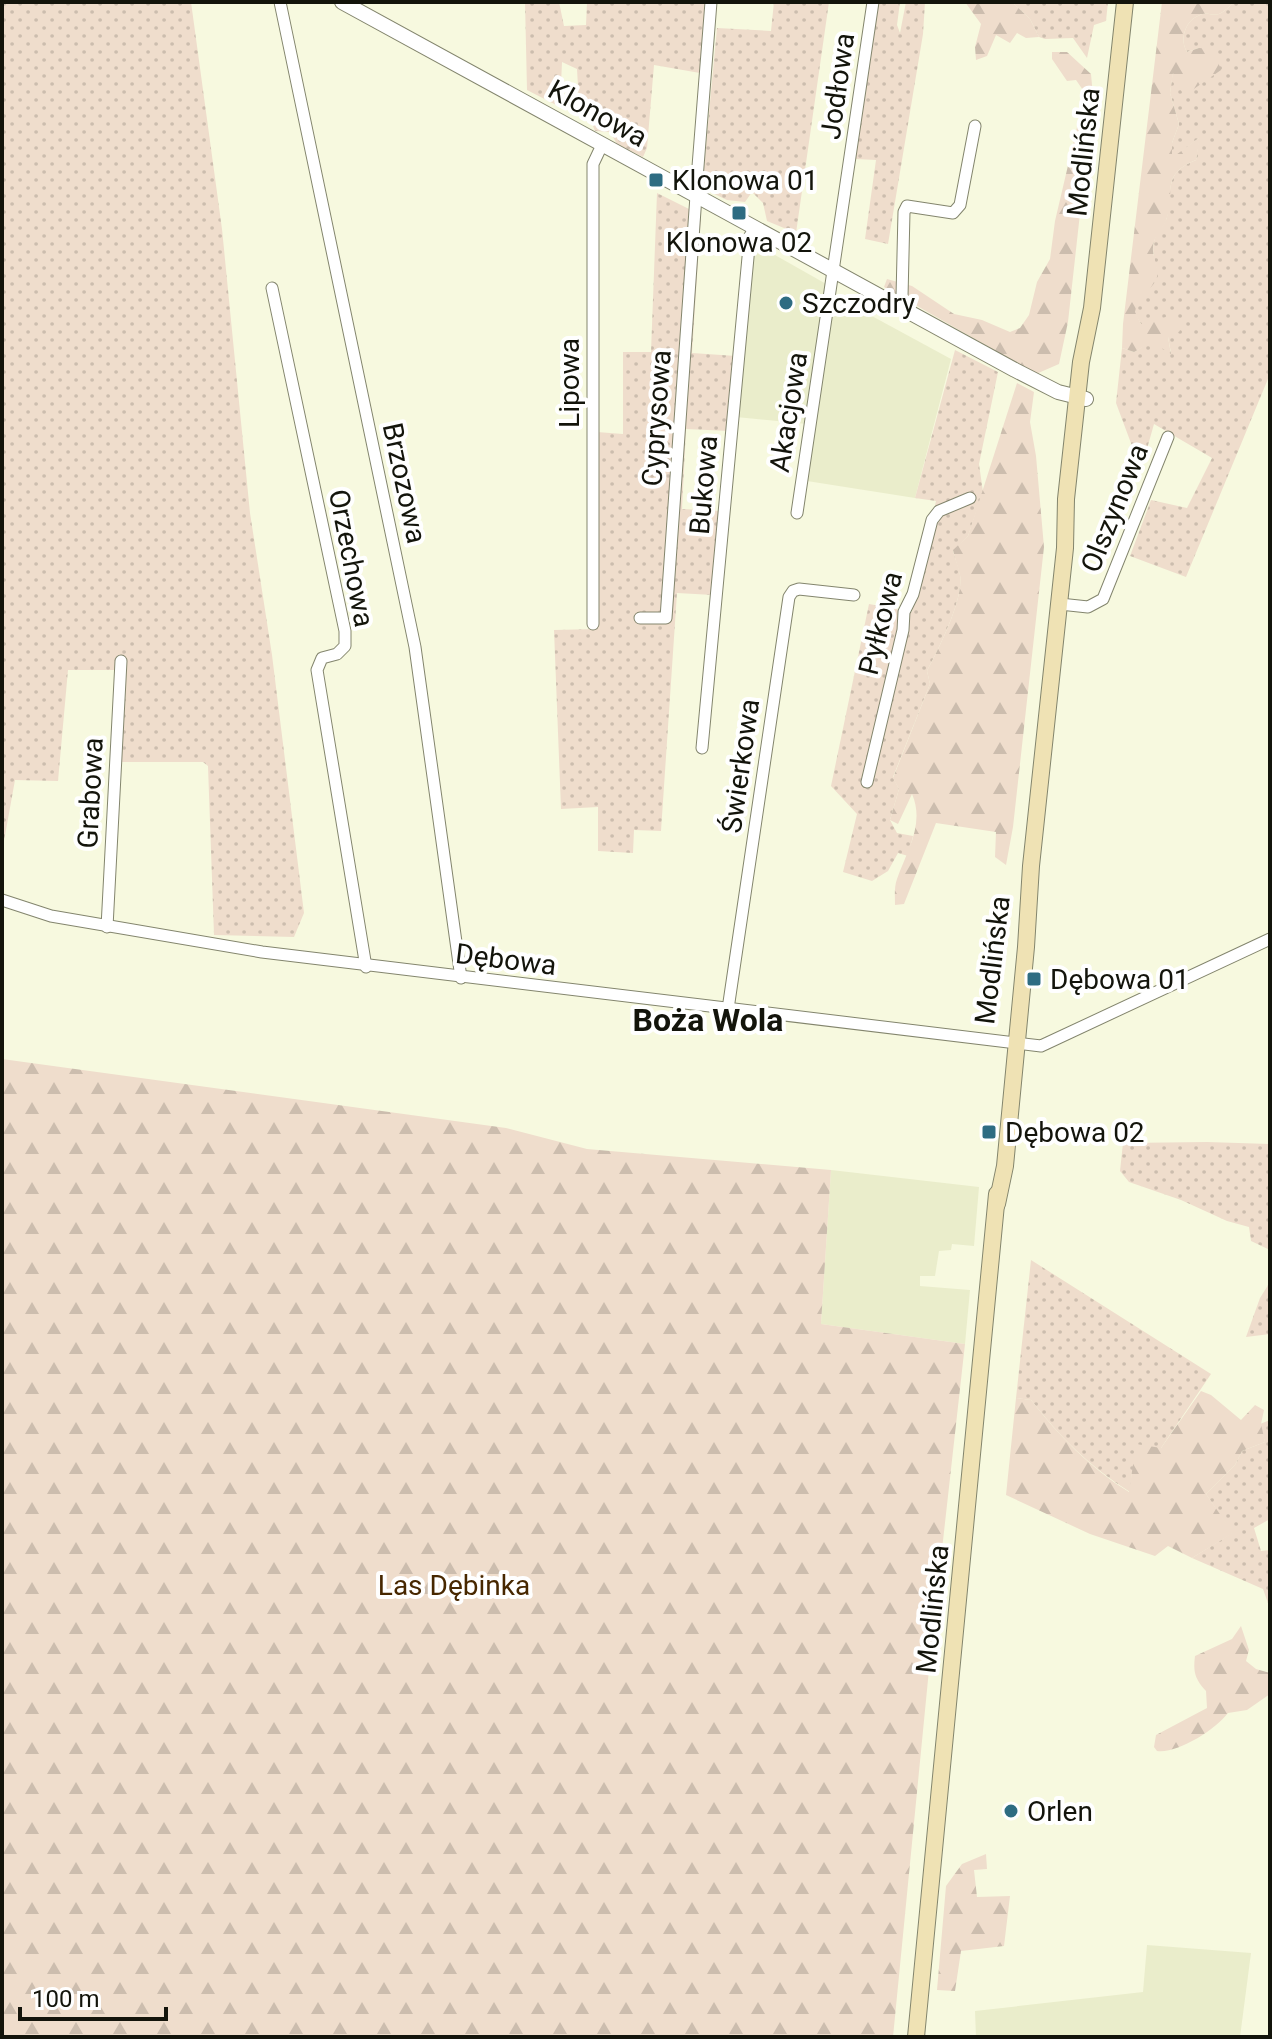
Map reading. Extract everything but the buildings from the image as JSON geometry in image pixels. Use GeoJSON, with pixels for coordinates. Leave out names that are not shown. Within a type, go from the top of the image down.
{"type":"FeatureCollection","features":[{"type":"Feature","properties":{"kind":"main road","name":"Modlińska"},"geometry":{"type":"LineString","coordinates":[[916,2037],[997,1204],[997,1165],[1012,1043],[1019,928],[1031,866],[1065,548],[1075,499],[1082,398],[1081,362],[1092,308],[1125,2]]}},
{"type":"Feature","properties":{"kind":"street","name":"Brzozowa"},"geometry":{"type":"LineString","coordinates":[[280,2],[415,647],[461,978]]}},
{"type":"Feature","properties":{"kind":"street","name":"Klonowa"},"geometry":{"type":"LineString","coordinates":[[342,2],[1047,387],[1082,398]]}},
{"type":"Feature","properties":{"kind":"street"},"geometry":{"type":"LineString","coordinates":[[694,194],[711,2]]}},
{"type":"Feature","properties":{"kind":"street","name":"Jodłowa"},"geometry":{"type":"LineString","coordinates":[[835,271],[873,2]]}},
{"type":"Feature","properties":{"kind":"street"},"geometry":{"type":"LineString","coordinates":[[898,306],[902,297],[904,212],[911,205],[953,213],[960,205],[975,126]]}},
{"type":"Feature","properties":{"kind":"street","name":"Lipowa"},"geometry":{"type":"LineString","coordinates":[[593,624],[593,164],[602,145]]}},
{"type":"Feature","properties":{"kind":"street","name":"Cyprysowa"},"geometry":{"type":"LineString","coordinates":[[640,618],[666,618],[694,194]]}},
{"type":"Feature","properties":{"kind":"street","name":"Bukowa"},"geometry":{"type":"LineString","coordinates":[[702,748],[750,236],[755,227]]}},
{"type":"Feature","properties":{"kind":"street","name":"Akacjowa"},"geometry":{"type":"LineString","coordinates":[[797,513],[835,271]]}},
{"type":"Feature","properties":{"kind":"street","name":"Orzechowa"},"geometry":{"type":"LineString","coordinates":[[272,288],[345,631],[345,646],[337,654],[322,658],[317,670],[366,967]]}},
{"type":"Feature","properties":{"kind":"street","name":"Olszynowa"},"geometry":{"type":"LineString","coordinates":[[1060,604],[1088,607],[1103,599],[1168,437]]}},
{"type":"Feature","properties":{"kind":"street","name":"Pyłkowa"},"geometry":{"type":"LineString","coordinates":[[867,782],[903,630],[904,612],[913,594],[932,520],[939,511],[970,498]]}},
{"type":"Feature","properties":{"kind":"street","name":"Świerkowa"},"geometry":{"type":"LineString","coordinates":[[728,1009],[789,597],[799,589],[854,595]]}},
{"type":"Feature","properties":{"kind":"street","name":"Grabowa"},"geometry":{"type":"LineString","coordinates":[[107,927],[121,661]]}},
{"type":"Feature","properties":{"kind":"street","name":"Dębowa"},"geometry":{"type":"LineString","coordinates":[[2,903],[107,927],[366,967],[1041,1046],[1270,939]]}},
{"type":"Feature","properties":{"kind":"shaded area"},"geometry":{"type":"Polygon","coordinates":[[[752,242],[828,285],[807,424],[736,417],[752,242]]]}},
{"type":"Feature","properties":{"kind":"shaded area"},"geometry":{"type":"Polygon","coordinates":[[[835,296],[951,359],[915,498],[807,481],[835,296]]]}},
{"type":"Feature","properties":{"kind":"shaded area"},"geometry":{"type":"Polygon","coordinates":[[[831,1170],[979,1187],[974,1246],[952,1244],[951,1250],[939,1251],[935,1276],[920,1276],[920,1286],[970,1290],[965,1344],[821,1324],[831,1170]]]}},
{"type":"Feature","properties":{"kind":"shaded area"},"geometry":{"type":"Polygon","coordinates":[[[1147,1945],[1251,1953],[1240,2037],[976,2037],[975,2011],[1143,1992],[1147,1945]]]}},
{"type":"Feature","properties":{"kind":"green space"},"geometry":{"type":"Polygon","coordinates":[[[2,2],[191,2],[222,229],[250,513],[272,655],[304,913],[294,937],[214,935],[208,766],[203,762],[118,762],[125,670],[68,670],[58,781],[15,780],[2,852],[2,2]]]}},
{"type":"Feature","properties":{"kind":"green space"},"geometry":{"type":"Polygon","coordinates":[[[525,2],[559,2],[564,26],[586,25],[587,2],[706,2],[700,73],[654,65],[647,148],[643,157],[617,144],[610,132],[595,131],[587,111],[579,104],[577,69],[562,62],[560,107],[527,90],[525,2]]]}},
{"type":"Feature","properties":{"kind":"green space"},"geometry":{"type":"Polygon","coordinates":[[[774,2],[829,2],[796,233],[767,221],[763,203],[752,192],[745,202],[727,200],[702,188],[717,28],[771,31],[774,2]]]}},
{"type":"Feature","properties":{"kind":"green space"},"geometry":{"type":"Polygon","coordinates":[[[878,2],[900,2],[897,25],[900,33],[906,2],[925,2],[923,34],[888,244],[865,239],[876,160],[855,159],[878,2]]]}},
{"type":"Feature","properties":{"kind":"green space"},"geometry":{"type":"Polygon","coordinates":[[[965,2],[1012,2],[1030,19],[1039,37],[1026,38],[1017,33],[1010,43],[996,35],[987,56],[976,60],[975,47],[981,24],[965,2]]]}},
{"type":"Feature","properties":{"kind":"green space"},"geometry":{"type":"Polygon","coordinates":[[[1012,2],[1108,2],[1106,21],[1094,25],[1087,58],[1073,38],[1039,37],[1030,19],[1012,2]]]}},
{"type":"Feature","properties":{"kind":"green space"},"geometry":{"type":"Polygon","coordinates":[[[1162,2],[1235,2],[1219,14],[1202,14],[1195,18],[1187,26],[1184,36],[1187,52],[1199,48],[1213,49],[1221,70],[1188,93],[1182,92],[1173,73],[1170,93],[1179,124],[1172,143],[1172,158],[1200,137],[1196,160],[1184,166],[1172,180],[1168,213],[1153,246],[1157,278],[1152,287],[1141,295],[1135,312],[1141,324],[1170,316],[1180,331],[1168,337],[1171,354],[1152,342],[1134,352],[1122,348],[1162,2]]]}},
{"type":"Feature","properties":{"kind":"green space"},"geometry":{"type":"Polygon","coordinates":[[[1235,2],[1270,2],[1270,374],[1186,577],[1130,556],[1151,500],[1187,508],[1212,458],[1154,424],[1141,470],[1116,403],[1122,348],[1134,352],[1152,341],[1171,353],[1168,337],[1141,324],[1134,312],[1139,295],[1157,271],[1154,243],[1167,217],[1171,183],[1178,170],[1196,160],[1199,138],[1172,159],[1172,143],[1179,124],[1170,93],[1173,71],[1199,48],[1187,52],[1185,47],[1185,31],[1191,21],[1202,14],[1219,14],[1235,2]]]}},
{"type":"Feature","properties":{"kind":"green space"},"geometry":{"type":"Polygon","coordinates":[[[1052,52],[1067,52],[1091,74],[1093,96],[1068,322],[1059,364],[1036,374],[884,287],[887,279],[912,286],[954,314],[982,320],[1010,332],[1020,328],[1029,315],[1037,282],[1050,259],[1055,221],[1085,93],[1076,80],[1067,81],[1052,59],[1052,52]]]}},
{"type":"Feature","properties":{"kind":"green space"},"geometry":{"type":"Polygon","coordinates":[[[657,193],[701,215],[692,353],[736,356],[729,431],[686,429],[682,509],[721,511],[713,595],[677,593],[661,831],[634,830],[633,853],[598,851],[598,807],[561,809],[554,630],[597,629],[597,432],[623,434],[623,352],[651,352],[657,193]]]}},
{"type":"Feature","properties":{"kind":"green space"},"geometry":{"type":"Polygon","coordinates":[[[955,350],[998,372],[979,464],[983,492],[968,536],[953,551],[960,575],[958,597],[927,671],[930,684],[893,777],[899,789],[890,820],[897,833],[913,836],[908,856],[898,853],[888,871],[872,881],[843,872],[857,814],[831,786],[869,604],[912,612],[936,501],[915,498],[955,350]]]}},
{"type":"Feature","properties":{"kind":"green space"},"geometry":{"type":"Polygon","coordinates":[[[1017,383],[1034,392],[1030,422],[1044,547],[1013,827],[1006,865],[995,857],[996,832],[936,823],[904,904],[895,905],[896,882],[913,837],[917,816],[912,794],[898,824],[890,820],[899,789],[893,778],[930,684],[927,671],[958,597],[960,575],[953,550],[968,536],[1017,383]]]}},
{"type":"Feature","properties":{"kind":"green space","name":"Las Dębinka"},"geometry":{"type":"Polygon","coordinates":[[[2,1059],[506,1128],[587,1149],[831,1170],[821,1324],[965,1344],[893,2037],[2,2037],[2,1059]]]}},
{"type":"Feature","properties":{"kind":"green space"},"geometry":{"type":"Polygon","coordinates":[[[1123,1143],[1270,1144],[1270,1250],[1251,1241],[1249,1227],[1129,1182],[1120,1171],[1123,1143]]]}},
{"type":"Feature","properties":{"kind":"green space"},"geometry":{"type":"Polygon","coordinates":[[[1031,1260],[1211,1374],[1161,1448],[1132,1472],[1130,1492],[1076,1450],[1031,1400],[1016,1398],[1031,1260]]]}},
{"type":"Feature","properties":{"kind":"green space"},"geometry":{"type":"Polygon","coordinates":[[[1270,1282],[1270,1334],[1246,1337],[1260,1298],[1270,1282]]]}},
{"type":"Feature","properties":{"kind":"green space"},"geometry":{"type":"Polygon","coordinates":[[[1201,1391],[1211,1395],[1241,1420],[1255,1405],[1264,1410],[1261,1424],[1265,1442],[1242,1451],[1235,1465],[1206,1494],[1233,1533],[1192,1558],[1168,1546],[1155,1556],[1090,1534],[1006,1495],[1016,1398],[1031,1400],[1076,1450],[1101,1473],[1129,1492],[1136,1444],[1161,1448],[1201,1391]]]}},
{"type":"Feature","properties":{"kind":"green space"},"geometry":{"type":"Polygon","coordinates":[[[1270,1420],[1270,1519],[1254,1528],[1261,1551],[1270,1550],[1269,1606],[1263,1589],[1192,1558],[1232,1533],[1206,1494],[1235,1465],[1242,1451],[1265,1442],[1260,1424],[1270,1420]]]}},
{"type":"Feature","properties":{"kind":"green space"},"geometry":{"type":"Polygon","coordinates":[[[1241,1626],[1249,1650],[1246,1661],[1256,1669],[1270,1673],[1270,1694],[1247,1710],[1228,1713],[1185,1745],[1157,1751],[1154,1747],[1156,1735],[1207,1708],[1206,1691],[1199,1683],[1194,1667],[1195,1656],[1232,1639],[1241,1626]]]}},
{"type":"Feature","properties":{"kind":"green space"},"geometry":{"type":"Polygon","coordinates":[[[986,1854],[987,1869],[974,1870],[977,1897],[1010,1896],[1004,1946],[961,1951],[955,1991],[937,1990],[946,1886],[962,1864],[986,1854]]]}},
{"type":"Feature","properties":{"kind":"place","name":"Klonowa 01"},"geometry":{"type":"Point","coordinates":[656,180]}},
{"type":"Feature","properties":{"kind":"place","name":"Klonowa 02"},"geometry":{"type":"Point","coordinates":[739,213]}},
{"type":"Feature","properties":{"kind":"place","name":"Szczodry"},"geometry":{"type":"Point","coordinates":[786,303]}},
{"type":"Feature","properties":{"kind":"place","name":"Dębowa 01"},"geometry":{"type":"Point","coordinates":[1034,979]}},
{"type":"Feature","properties":{"kind":"place","name":"Dębowa 02"},"geometry":{"type":"Point","coordinates":[989,1132]}},
{"type":"Feature","properties":{"kind":"place","name":"Orlen"},"geometry":{"type":"Point","coordinates":[1011,1811]}},
{"type":"Feature","properties":{"kind":"district","name":"Boża Wola"},"geometry":{"type":"Point","coordinates":[708,1020]}}]}
